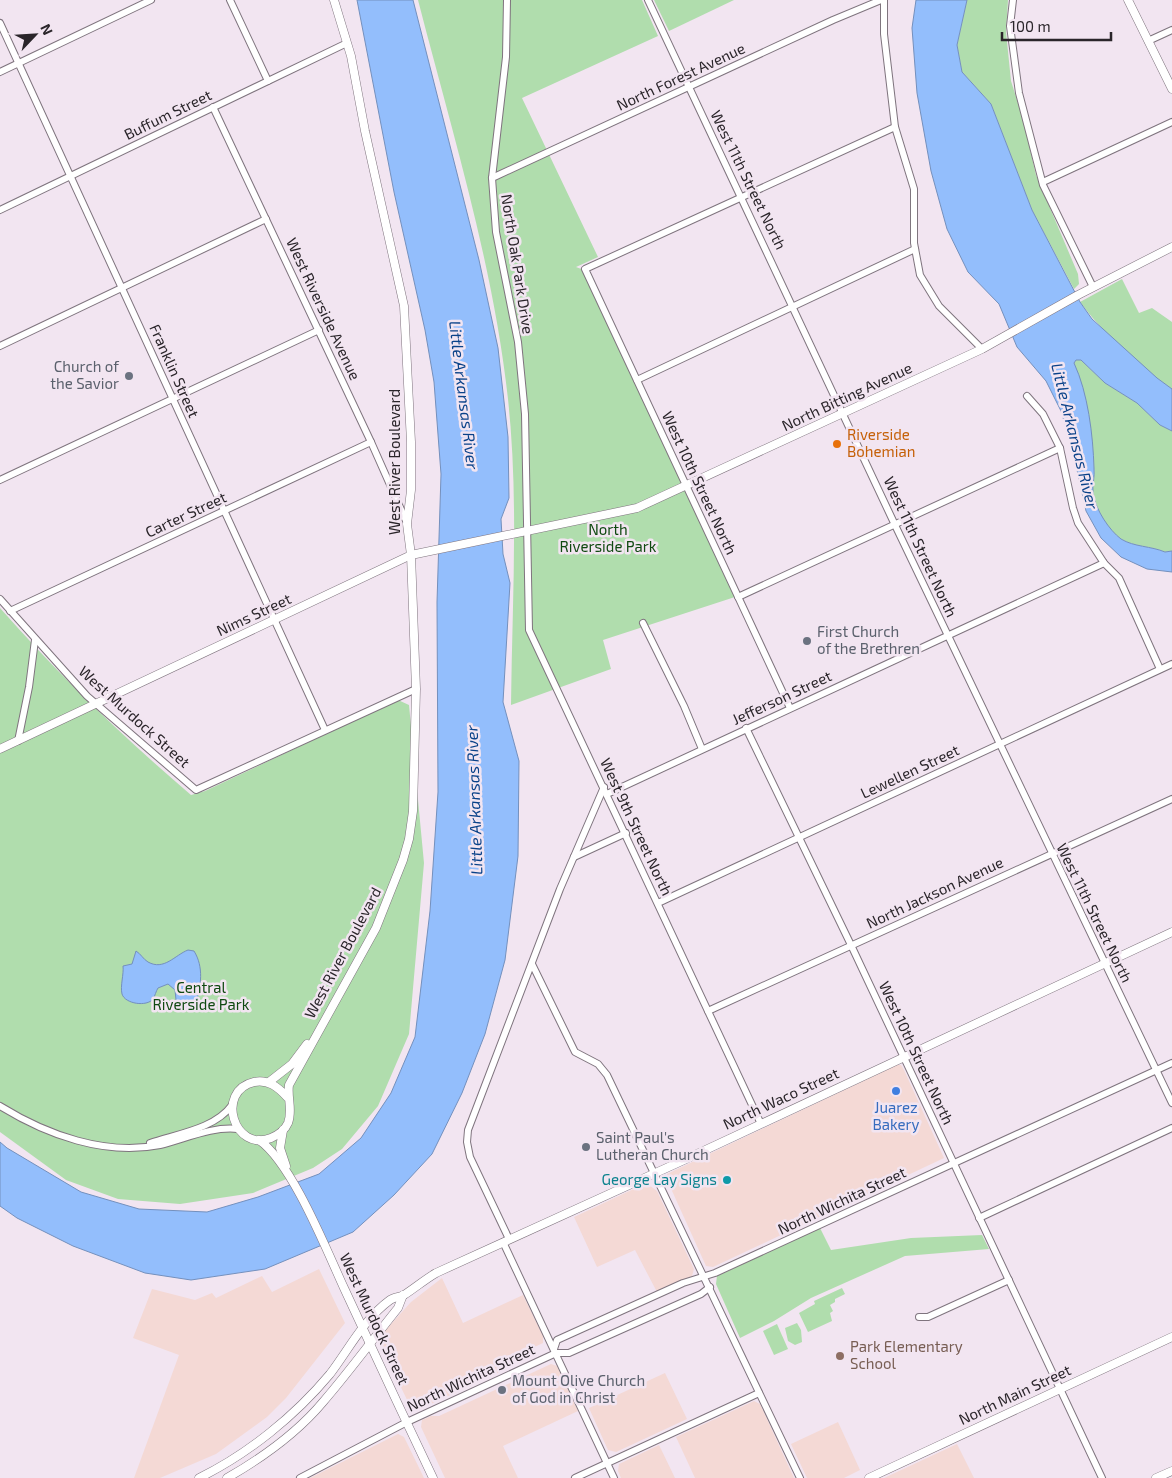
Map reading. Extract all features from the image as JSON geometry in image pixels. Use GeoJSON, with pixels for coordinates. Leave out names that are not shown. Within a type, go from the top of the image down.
{"type":"FeatureCollection","features":[{"type":"Feature","properties":{"kind":"street"},"geometry":{"type":"LineString","coordinates":[[0,72],[151,0]]}},
{"type":"Feature","properties":{"kind":"street"},"geometry":{"type":"LineString","coordinates":[[230,0],[268,82]]}},
{"type":"Feature","properties":{"kind":"street","name":"West River Boulevard"},"geometry":{"type":"LineString","coordinates":[[287,1097],[289,1085],[317,1031],[376,928],[394,885],[409,839],[413,811],[416,689],[411,555],[407,524],[412,490],[403,291],[365,130],[347,43],[334,0]]}},
{"type":"Feature","properties":{"kind":"street","name":"North Oak Park Drive"},"geometry":{"type":"LineString","coordinates":[[507,0],[506,57],[492,178],[496,232],[518,342],[523,384],[527,533]]}},
{"type":"Feature","properties":{"kind":"street","name":"West 11th Street North"},"geometry":{"type":"LineString","coordinates":[[648,0],[794,306],[895,524],[1172,1104]]}},
{"type":"Feature","properties":{"kind":"street"},"geometry":{"type":"LineString","coordinates":[[883,0],[884,34],[895,127],[914,189],[915,249],[920,275],[929,293],[982,349]]}},
{"type":"Feature","properties":{"kind":"street","name":"North Forest Avenue"},"geometry":{"type":"LineString","coordinates":[[492,178],[883,0]]}},
{"type":"Feature","properties":{"kind":"street"},"geometry":{"type":"LineString","coordinates":[[1013,0],[1010,26],[1017,84],[1043,182],[1092,287]]}},
{"type":"Feature","properties":{"kind":"street"},"geometry":{"type":"LineString","coordinates":[[1128,0],[1172,89]]}},
{"type":"Feature","properties":{"kind":"street","name":"Franklin Street"},"geometry":{"type":"LineString","coordinates":[[0,23],[223,512],[325,730]]}},
{"type":"Feature","properties":{"kind":"street"},"geometry":{"type":"LineString","coordinates":[[1148,41],[1172,30]]}},
{"type":"Feature","properties":{"kind":"street","name":"Buffum Street"},"geometry":{"type":"LineString","coordinates":[[0,210],[347,43]]}},
{"type":"Feature","properties":{"kind":"street","name":"West Riverside Avenue"},"geometry":{"type":"LineString","coordinates":[[213,107],[319,330],[407,524]]}},
{"type":"Feature","properties":{"kind":"street"},"geometry":{"type":"LineString","coordinates":[[1043,182],[1172,122]]}},
{"type":"Feature","properties":{"kind":"street"},"geometry":{"type":"LineString","coordinates":[[742,198],[895,127]]}},
{"type":"Feature","properties":{"kind":"street","name":"West 10th Street North"},"geometry":{"type":"LineString","coordinates":[[742,198],[585,269],[790,708]]}},
{"type":"Feature","properties":{"kind":"street"},"geometry":{"type":"LineString","coordinates":[[0,346],[266,219]]}},
{"type":"Feature","properties":{"kind":"street"},"geometry":{"type":"LineString","coordinates":[[637,380],[915,249]]}},
{"type":"Feature","properties":{"kind":"street","name":"North Bitting Avenue"},"geometry":{"type":"LineString","coordinates":[[527,533],[637,508],[982,349],[1092,287],[1170,250]]}},
{"type":"Feature","properties":{"kind":"street"},"geometry":{"type":"LineString","coordinates":[[0,480],[319,330]]}},
{"type":"Feature","properties":{"kind":"street"},"geometry":{"type":"LineString","coordinates":[[1027,396],[1043,414],[1060,448],[1078,523],[1104,563],[1119,578],[1160,669]]}},
{"type":"Feature","properties":{"kind":"street","name":"Carter Street"},"geometry":{"type":"LineString","coordinates":[[10,611],[371,442]]}},
{"type":"Feature","properties":{"kind":"street"},"geometry":{"type":"LineString","coordinates":[[738,597],[1060,448]]}},
{"type":"Feature","properties":{"kind":"street","name":"Nims Street"},"geometry":{"type":"LineString","coordinates":[[0,749],[411,555],[527,533]]}},
{"type":"Feature","properties":{"kind":"street","name":"West 9th Street North"},"geometry":{"type":"LineString","coordinates":[[527,533],[529,630],[761,1124]]}},
{"type":"Feature","properties":{"kind":"street","name":"Jefferson Street"},"geometry":{"type":"LineString","coordinates":[[607,794],[1104,563]]}},
{"type":"Feature","properties":{"kind":"street","name":"West Murdock Street"},"geometry":{"type":"LineString","coordinates":[[0,599],[35,640],[95,704],[196,790],[325,730]]}},
{"type":"Feature","properties":{"kind":"street"},"geometry":{"type":"LineString","coordinates":[[643,623],[684,706],[702,749]]}},
{"type":"Feature","properties":{"kind":"street"},"geometry":{"type":"LineString","coordinates":[[18,741],[29,687],[35,640]]}},
{"type":"Feature","properties":{"kind":"street","name":"Lewellen Street"},"geometry":{"type":"LineString","coordinates":[[658,903],[1172,664]]}},
{"type":"Feature","properties":{"kind":"street"},"geometry":{"type":"LineString","coordinates":[[325,730],[416,689]]}},
{"type":"Feature","properties":{"kind":"street","name":"West 10th Street North"},"geometry":{"type":"LineString","coordinates":[[746,728],[904,1057],[1102,1478]]}},
{"type":"Feature","properties":{"kind":"street"},"geometry":{"type":"LineString","coordinates":[[604,787],[469,1122],[467,1144],[470,1157],[506,1241],[614,1478]]}},
{"type":"Feature","properties":{"kind":"street","name":"North Jackson Avenue"},"geometry":{"type":"LineString","coordinates":[[708,1011],[1172,799]]}},
{"type":"Feature","properties":{"kind":"street"},"geometry":{"type":"LineString","coordinates":[[574,858],[626,834]]}},
{"type":"Feature","properties":{"kind":"street","name":"North Waco Street"},"geometry":{"type":"LineString","coordinates":[[199,1478],[234,1459],[292,1413],[329,1374],[363,1327],[391,1299],[403,1295],[436,1274],[506,1241],[1172,932]]}},
{"type":"Feature","properties":{"kind":"street"},"geometry":{"type":"LineString","coordinates":[[532,964],[575,1052],[598,1064],[607,1075],[656,1173],[800,1478]]}},
{"type":"Feature","properties":{"kind":"street","name":"West River Boulevard"},"geometry":{"type":"LineString","coordinates":[[268,1082],[292,1064],[317,1031]]}},
{"type":"Feature","properties":{"kind":"street","name":"North Wichita Street"},"geometry":{"type":"LineString","coordinates":[[555,1351],[557,1340],[695,1278],[705,1277],[1172,1063]]}},
{"type":"Feature","properties":{"kind":"street"},"geometry":{"type":"LineString","coordinates":[[0,1106],[45,1128],[85,1143],[134,1148],[160,1145],[219,1129],[238,1129],[232,1118],[232,1105],[235,1096],[249,1083],[268,1082],[279,1088],[287,1097]]}},
{"type":"Feature","properties":{"kind":"street","name":"West Murdock Street"},"geometry":{"type":"LineString","coordinates":[[287,1097],[290,1114],[283,1130],[280,1148],[288,1173],[363,1327],[433,1478]]}},
{"type":"Feature","properties":{"kind":"street"},"geometry":{"type":"LineString","coordinates":[[134,1148],[203,1125],[224,1115],[232,1105]]}},
{"type":"Feature","properties":{"kind":"street"},"geometry":{"type":"LineString","coordinates":[[979,1218],[1172,1128]]}},
{"type":"Feature","properties":{"kind":"street","name":"West Murdock Street"},"geometry":{"type":"LineString","coordinates":[[238,1129],[268,1146],[288,1173]]}},
{"type":"Feature","properties":{"kind":"street"},"geometry":{"type":"LineString","coordinates":[[259,1140],[268,1139],[283,1130]]}},
{"type":"Feature","properties":{"kind":"street"},"geometry":{"type":"LineString","coordinates":[[920,1317],[928,1317],[1009,1280]]}},
{"type":"Feature","properties":{"kind":"street","name":"North Wichita Street"},"geometry":{"type":"LineString","coordinates":[[300,1478],[406,1422],[555,1351],[566,1355],[700,1295],[710,1288]]}},
{"type":"Feature","properties":{"kind":"street","name":"North Waco Street"},"geometry":{"type":"LineString","coordinates":[[227,1478],[250,1465],[303,1423],[323,1403],[398,1308],[403,1295]]}},
{"type":"Feature","properties":{"kind":"street","name":"North Main Street"},"geometry":{"type":"LineString","coordinates":[[869,1478],[1172,1337]]}},
{"type":"Feature","properties":{"kind":"street"},"geometry":{"type":"LineString","coordinates":[[575,1478],[759,1393]]}},
{"type":"Feature","properties":{"kind":"street"},"geometry":{"type":"LineString","coordinates":[[1156,1478],[1172,1471]]}},
{"type":"Feature","properties":{"kind":"shaded area"},"geometry":{"type":"Polygon","coordinates":[[[897,1065],[901,1065],[904,1070],[944,1158],[713,1267],[706,1266],[668,1182],[667,1174],[897,1065]]]}},
{"type":"Feature","properties":{"kind":"shaded area"},"geometry":{"type":"Polygon","coordinates":[[[649,1185],[657,1191],[694,1269],[692,1276],[657,1292],[635,1250],[597,1267],[574,1217],[640,1186],[649,1185]]]}},
{"type":"Feature","properties":{"kind":"shaded area"},"geometry":{"type":"Polygon","coordinates":[[[319,1269],[345,1323],[286,1398],[267,1417],[216,1454],[160,1478],[134,1478],[179,1355],[133,1338],[152,1289],[195,1300],[212,1293],[216,1298],[262,1276],[272,1292],[319,1269]]]}},
{"type":"Feature","properties":{"kind":"shaded area"},"geometry":{"type":"Polygon","coordinates":[[[442,1278],[463,1323],[523,1295],[543,1336],[543,1343],[520,1354],[502,1371],[418,1410],[410,1406],[383,1350],[382,1338],[383,1333],[411,1302],[442,1278]]]}},
{"type":"Feature","properties":{"kind":"shaded area"},"geometry":{"type":"Polygon","coordinates":[[[551,1364],[557,1366],[578,1411],[503,1446],[518,1478],[445,1478],[421,1427],[422,1420],[431,1416],[439,1416],[551,1364]]]}},
{"type":"Feature","properties":{"kind":"shaded area"},"geometry":{"type":"Polygon","coordinates":[[[665,1373],[687,1419],[616,1452],[608,1450],[589,1408],[665,1373]]]}},
{"type":"Feature","properties":{"kind":"shaded area"},"geometry":{"type":"Polygon","coordinates":[[[754,1401],[760,1404],[794,1478],[695,1478],[676,1437],[754,1401]]]}},
{"type":"Feature","properties":{"kind":"shaded area"},"geometry":{"type":"Polygon","coordinates":[[[838,1422],[860,1470],[844,1478],[807,1478],[791,1444],[838,1422]]]}},
{"type":"Feature","properties":{"kind":"shaded area"},"geometry":{"type":"Polygon","coordinates":[[[398,1434],[404,1437],[424,1478],[310,1478],[398,1434]]]}},
{"type":"Feature","properties":{"kind":"shaded area"},"geometry":{"type":"Polygon","coordinates":[[[957,1444],[974,1478],[884,1478],[957,1444]]]}},
{"type":"Feature","properties":{"kind":"shaded area"},"geometry":{"type":"Polygon","coordinates":[[[659,1445],[675,1478],[621,1478],[618,1471],[619,1464],[659,1445]]]}},
{"type":"Feature","properties":{"kind":"green space","name":"North Riverside Park"},"geometry":{"type":"Polygon","coordinates":[[[418,0],[642,0],[658,36],[522,98],[598,257],[576,267],[584,270],[738,596],[603,640],[611,669],[511,705],[514,514],[508,399],[501,348],[482,248],[418,0]]]}},
{"type":"Feature","properties":{"kind":"green space"},"geometry":{"type":"Polygon","coordinates":[[[654,0],[734,0],[669,31],[654,0]]]}},
{"type":"Feature","properties":{"kind":"green space"},"geometry":{"type":"Polygon","coordinates":[[[967,0],[1008,0],[1006,32],[1011,81],[1023,119],[1036,175],[1078,274],[1079,284],[1074,289],[1032,210],[991,104],[962,72],[957,45],[967,0]]]}},
{"type":"Feature","properties":{"kind":"green space"},"geometry":{"type":"Polygon","coordinates":[[[1122,279],[1139,313],[1152,308],[1172,322],[1172,389],[1123,349],[1080,302],[1122,279]]]}},
{"type":"Feature","properties":{"kind":"green space"},"geometry":{"type":"Polygon","coordinates":[[[1076,360],[1081,360],[1105,383],[1137,403],[1160,425],[1172,431],[1172,551],[1165,552],[1131,544],[1121,539],[1112,531],[1100,513],[1093,494],[1092,441],[1074,363],[1076,360]]]}},
{"type":"Feature","properties":{"kind":"green space","name":"Central Riverside Park"},"geometry":{"type":"Polygon","coordinates":[[[0,608],[92,705],[191,795],[205,791],[398,700],[409,705],[424,863],[409,1034],[378,1106],[342,1149],[313,1168],[253,1193],[180,1204],[118,1199],[66,1180],[0,1132],[0,608]]]}},
{"type":"Feature","properties":{"kind":"green space"},"geometry":{"type":"Polygon","coordinates":[[[820,1228],[831,1250],[911,1238],[982,1235],[989,1249],[905,1256],[811,1298],[774,1321],[740,1338],[716,1284],[717,1276],[820,1228]]]}},
{"type":"Feature","properties":{"kind":"green space"},"geometry":{"type":"Polygon","coordinates":[[[842,1288],[845,1294],[835,1299],[835,1302],[830,1305],[833,1311],[830,1313],[832,1321],[808,1332],[799,1313],[815,1304],[814,1301],[842,1288]]]}},
{"type":"Feature","properties":{"kind":"green space"},"geometry":{"type":"Polygon","coordinates":[[[797,1323],[801,1330],[802,1342],[795,1345],[788,1341],[785,1328],[797,1323]]]}},
{"type":"Feature","properties":{"kind":"green space"},"geometry":{"type":"Polygon","coordinates":[[[777,1324],[788,1349],[774,1355],[763,1331],[777,1324]]]}},
{"type":"Feature","properties":{"kind":"water","name":"Little Arkansas River"},"geometry":{"type":"Polygon","coordinates":[[[357,0],[413,0],[479,260],[498,348],[508,437],[509,498],[501,519],[503,554],[510,583],[503,702],[519,761],[518,856],[505,960],[485,1034],[462,1093],[432,1154],[394,1195],[353,1232],[265,1269],[191,1280],[145,1273],[73,1246],[17,1218],[0,1206],[0,1142],[81,1192],[139,1209],[207,1212],[258,1197],[319,1174],[361,1138],[391,1093],[415,1037],[430,911],[438,792],[437,602],[441,474],[434,382],[425,330],[394,192],[357,0]]]}},
{"type":"Feature","properties":{"kind":"water","name":"Little Arkansas River"},"geometry":{"type":"Polygon","coordinates":[[[916,0],[967,0],[957,45],[962,72],[991,104],[1032,210],[1080,302],[1092,319],[1157,378],[1172,389],[1172,431],[1160,425],[1137,403],[1105,383],[1081,360],[1076,360],[1074,363],[1083,387],[1089,414],[1094,471],[1093,494],[1097,507],[1108,525],[1121,539],[1131,544],[1165,552],[1172,551],[1172,572],[1147,569],[1121,557],[1101,538],[1086,511],[1072,447],[1061,411],[1046,381],[1017,347],[999,304],[968,272],[947,229],[931,171],[917,93],[912,28],[916,0]]]}},
{"type":"Feature","properties":{"kind":"water"},"geometry":{"type":"Polygon","coordinates":[[[188,950],[194,951],[199,963],[200,983],[196,1003],[182,1011],[177,1010],[175,990],[168,984],[158,988],[153,999],[146,1003],[132,1002],[124,997],[122,994],[123,966],[132,964],[136,951],[148,962],[159,965],[188,950]]]}},
{"type":"Feature","properties":{"kind":"place","name":"Church of the Savior"},"geometry":{"type":"Point","coordinates":[129,376]}},
{"type":"Feature","properties":{"kind":"place","name":"Riverside Bohemian"},"geometry":{"type":"Point","coordinates":[837,444]}},
{"type":"Feature","properties":{"kind":"place","name":"First Church of the Brethren"},"geometry":{"type":"Point","coordinates":[807,641]}},
{"type":"Feature","properties":{"kind":"place","name":"Juarez Bakery"},"geometry":{"type":"Point","coordinates":[896,1091]}},
{"type":"Feature","properties":{"kind":"place","name":"Saint Paul's Lutheran Church"},"geometry":{"type":"Point","coordinates":[586,1147]}},
{"type":"Feature","properties":{"kind":"place","name":"George Lay Signs"},"geometry":{"type":"Point","coordinates":[727,1180]}},
{"type":"Feature","properties":{"kind":"place","name":"Park Elementary School"},"geometry":{"type":"Point","coordinates":[840,1356]}},
{"type":"Feature","properties":{"kind":"place","name":"Mount Olive Church of God in Christ"},"geometry":{"type":"Point","coordinates":[502,1390]}}]}
